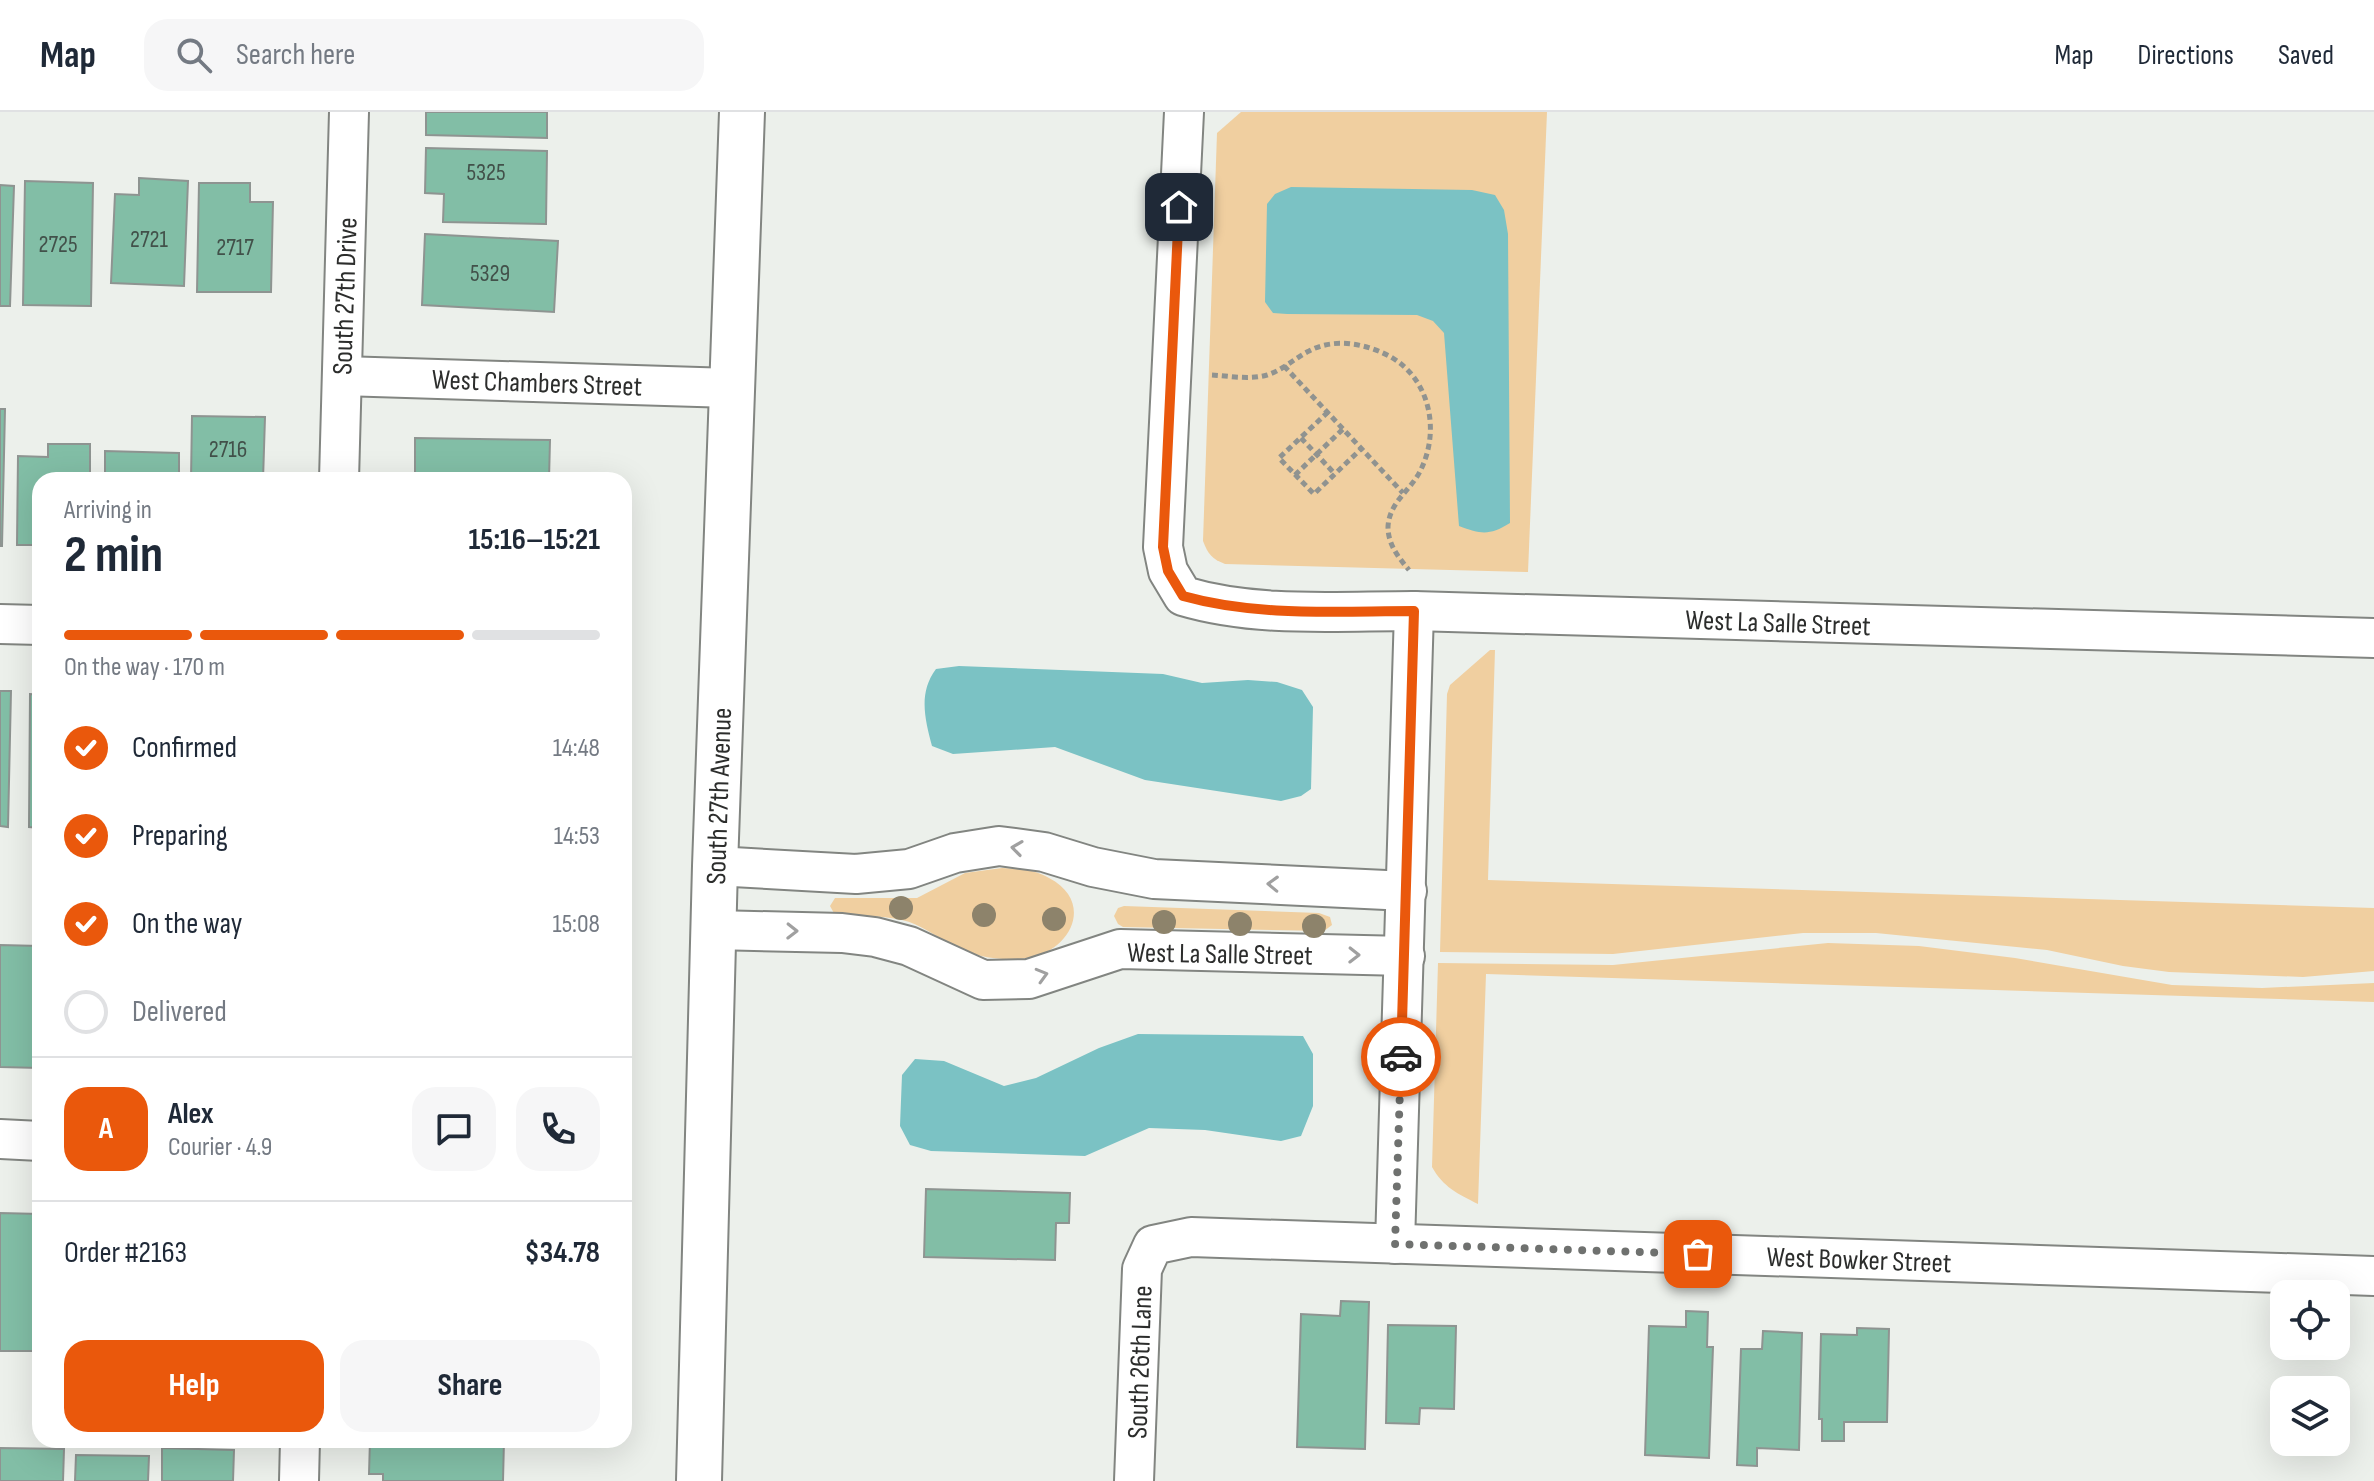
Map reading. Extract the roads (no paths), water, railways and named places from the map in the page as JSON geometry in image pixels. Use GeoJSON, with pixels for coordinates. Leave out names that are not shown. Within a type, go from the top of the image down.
{"type":"FeatureCollection","features":[{"type":"Feature","properties":{"kind":"main road","name":"South 27th Avenue"},"geometry":{"type":"LineString","coordinates":[[699,1481],[715,866],[742,112]]}},
{"type":"Feature","properties":{"kind":"street"},"geometry":{"type":"LineString","coordinates":[[318,112],[349,112]]}},
{"type":"Feature","properties":{"kind":"street","name":"South 27th Drive"},"geometry":{"type":"LineString","coordinates":[[339,472],[349,112]]}},
{"type":"Feature","properties":{"kind":"street","name":"West La Salle Street"},"geometry":{"type":"LineString","coordinates":[[1184,112],[1163,547],[1168,571],[1183,596],[1216,605],[1264,611],[1414,594],[2374,638]]}},
{"type":"Feature","properties":{"kind":"street","name":"West Chambers Street"},"geometry":{"type":"LineString","coordinates":[[342,376],[731,388]]}},
{"type":"Feature","properties":{"kind":"street"},"geometry":{"type":"LineString","coordinates":[[1395,1244],[1414,594]]}},
{"type":"Feature","properties":{"kind":"street"},"geometry":{"type":"LineString","coordinates":[[0,624],[32,625]]}},
{"type":"Feature","properties":{"kind":"street"},"geometry":{"type":"LineString","coordinates":[[715,866],[856,874],[909,869],[955,853],[999,846],[1044,852],[1093,867],[1154,879],[1407,891]]}},
{"type":"Feature","properties":{"kind":"street","name":"West La Salle Street"},"geometry":{"type":"LineString","coordinates":[[714,930],[842,933],[875,937],[909,946],[983,980],[1029,979],[1120,949],[1405,956]]}},
{"type":"Feature","properties":{"kind":"street"},"geometry":{"type":"LineString","coordinates":[[0,1139],[32,1141]]}},
{"type":"Feature","properties":{"kind":"street","name":"West Bowker Street"},"geometry":{"type":"LineString","coordinates":[[1153,1245],[1191,1237],[2374,1276]]}},
{"type":"Feature","properties":{"kind":"street","name":"South 26th Lane"},"geometry":{"type":"LineString","coordinates":[[1134,1481],[1139,1293],[1142,1269],[1153,1245]]}},
{"type":"Feature","properties":{"kind":"street"},"geometry":{"type":"LineString","coordinates":[[299,1481],[300,1448]]}},
{"type":"Feature","properties":{"kind":"water"},"geometry":{"type":"Polygon","coordinates":[[[1291,187],[1472,190],[1495,195],[1504,210],[1508,234],[1510,523],[1485,532],[1459,526],[1444,333],[1433,321],[1417,315],[1273,313],[1265,302],[1267,204],[1275,194],[1291,187]]]}},
{"type":"Feature","properties":{"kind":"water"},"geometry":{"type":"Polygon","coordinates":[[[959,666],[1163,674],[1202,683],[1277,682],[1302,690],[1313,707],[1311,789],[1301,796],[1281,801],[1145,780],[1055,747],[953,754],[932,746],[925,716],[925,697],[936,669],[959,666]]]}},
{"type":"Feature","properties":{"kind":"water"},"geometry":{"type":"Polygon","coordinates":[[[1138,1034],[1303,1036],[1313,1054],[1313,1106],[1301,1136],[1281,1141],[1205,1130],[1149,1128],[1085,1156],[931,1151],[910,1145],[900,1126],[902,1075],[915,1059],[944,1061],[1004,1086],[1036,1078],[1099,1048],[1138,1034]]]}}]}
